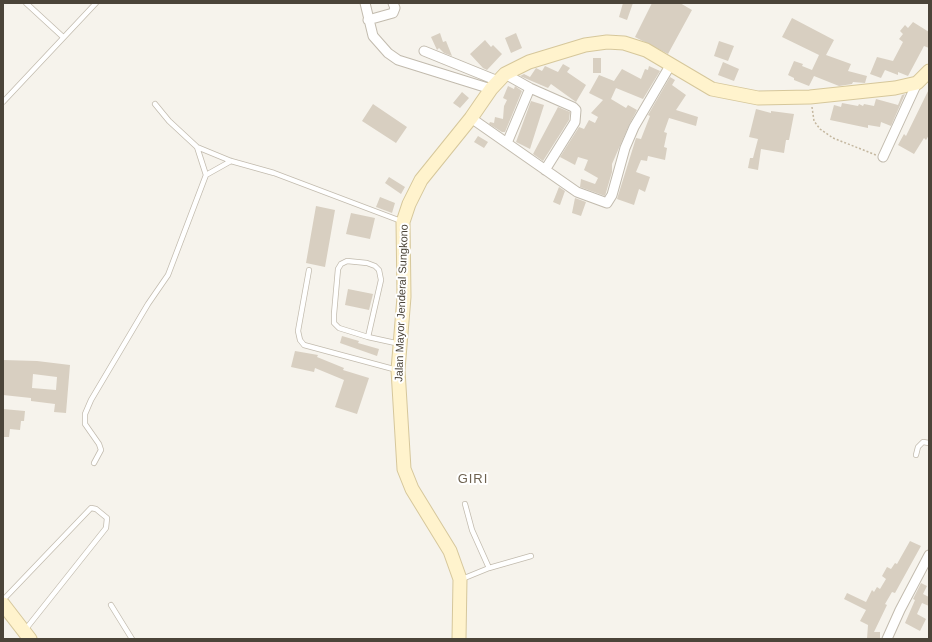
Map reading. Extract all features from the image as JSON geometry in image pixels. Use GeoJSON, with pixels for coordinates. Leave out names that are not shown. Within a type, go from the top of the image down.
{"type":"FeatureCollection","features":[{"type":"Feature","properties":{"kind":"main road","name":"Jalan Mayor Jenderal Sungkono"},"geometry":{"type":"LineString","coordinates":[[459,639],[460,579],[450,551],[412,489],[404,469],[398,370],[404,297],[403,222],[408,204],[422,180],[498,81],[529,62],[585,45],[607,42],[624,43],[646,50],[712,90],[758,98],[810,97],[895,88],[917,83]]}},
{"type":"Feature","properties":{"kind":"main road"},"geometry":{"type":"LineString","coordinates":[[917,83],[929,71]]}},
{"type":"Feature","properties":{"kind":"main road"},"geometry":{"type":"LineString","coordinates":[[3,604],[27,635]]}},
{"type":"Feature","properties":{"kind":"street"},"geometry":{"type":"LineString","coordinates":[[365,3],[373,36],[380,46],[398,60],[530,88],[573,107],[576,110],[575,122],[545,170]]}},
{"type":"Feature","properties":{"kind":"street"},"geometry":{"type":"LineString","coordinates":[[368,20],[393,13],[395,8],[394,3]]}},
{"type":"Feature","properties":{"kind":"street"},"geometry":{"type":"LineString","coordinates":[[424,51],[498,81]]}},
{"type":"Feature","properties":{"kind":"street"},"geometry":{"type":"LineString","coordinates":[[471,118],[577,192],[608,203],[612,196],[625,148],[634,127],[671,64]]}},
{"type":"Feature","properties":{"kind":"street"},"geometry":{"type":"LineString","coordinates":[[883,157],[917,83]]}},
{"type":"Feature","properties":{"kind":"street"},"geometry":{"type":"LineString","coordinates":[[507,143],[530,88]]}},
{"type":"Feature","properties":{"kind":"street"},"geometry":{"type":"LineString","coordinates":[[887,639],[900,610],[929,555]]}},
{"type":"Feature","properties":{"kind":"lane"},"geometry":{"type":"LineString","coordinates":[[26,3],[64,36]]}},
{"type":"Feature","properties":{"kind":"lane"},"geometry":{"type":"LineString","coordinates":[[3,102],[96,3]]}},
{"type":"Feature","properties":{"kind":"lane"},"geometry":{"type":"LineString","coordinates":[[154,104],[169,121],[197,147],[231,162],[274,173],[403,222]]}},
{"type":"Feature","properties":{"kind":"lane"},"geometry":{"type":"LineString","coordinates":[[94,463],[101,450],[99,444],[85,424],[85,414],[91,400],[148,304],[168,274],[206,175],[197,147]]}},
{"type":"Feature","properties":{"kind":"lane"},"geometry":{"type":"LineString","coordinates":[[206,175],[231,162]]}},
{"type":"Feature","properties":{"kind":"lane"},"geometry":{"type":"LineString","coordinates":[[368,337],[381,280],[379,270],[375,266],[367,263],[347,261],[341,264],[338,269],[334,323],[339,328],[368,337],[401,344]]}},
{"type":"Feature","properties":{"kind":"lane"},"geometry":{"type":"LineString","coordinates":[[309,270],[298,331],[300,340],[304,345],[398,370]]}},
{"type":"Feature","properties":{"kind":"lane"},"geometry":{"type":"LineString","coordinates":[[916,455],[918,447],[923,442],[929,443]]}},
{"type":"Feature","properties":{"kind":"lane"},"geometry":{"type":"LineString","coordinates":[[465,504],[472,530],[489,568]]}},
{"type":"Feature","properties":{"kind":"lane"},"geometry":{"type":"LineString","coordinates":[[3,600],[91,508],[96,509],[107,518],[106,528],[27,635]]}},
{"type":"Feature","properties":{"kind":"lane"},"geometry":{"type":"LineString","coordinates":[[460,579],[489,568],[532,556]]}},
{"type":"Feature","properties":{"kind":"lane"},"geometry":{"type":"LineString","coordinates":[[111,605],[132,639]]}},
{"type":"Feature","properties":{"kind":"path"},"geometry":{"type":"LineString","coordinates":[[810,97],[814,121],[820,130],[834,138],[883,157]]}},
{"type":"Feature","properties":{"kind":"building"},"geometry":{"type":"Polygon","coordinates":[[[623,3],[633,3],[627,20],[619,17],[623,3]]]}},
{"type":"Feature","properties":{"kind":"building"},"geometry":{"type":"Polygon","coordinates":[[[652,3],[680,3],[692,10],[668,54],[635,37],[652,3]]]}},
{"type":"Feature","properties":{"kind":"building"},"geometry":{"type":"Polygon","coordinates":[[[792,18],[834,40],[826,55],[851,64],[848,71],[867,76],[865,83],[853,82],[852,84],[839,86],[814,76],[809,86],[794,80],[794,78],[788,75],[794,61],[803,64],[802,66],[812,70],[819,55],[782,37],[792,18]]]}},
{"type":"Feature","properties":{"kind":"building"},"geometry":{"type":"Polygon","coordinates":[[[913,22],[929,32],[929,48],[924,46],[908,76],[898,72],[898,75],[885,70],[881,78],[870,74],[877,57],[893,61],[903,42],[899,39],[903,34],[900,31],[905,25],[908,28],[913,22]]]}},
{"type":"Feature","properties":{"kind":"building"},"geometry":{"type":"Polygon","coordinates":[[[440,33],[443,42],[446,41],[452,56],[444,53],[439,48],[437,50],[431,37],[440,33]]]}},
{"type":"Feature","properties":{"kind":"building"},"geometry":{"type":"Polygon","coordinates":[[[516,33],[522,48],[511,53],[505,38],[516,33]]]}},
{"type":"Feature","properties":{"kind":"building"},"geometry":{"type":"Polygon","coordinates":[[[485,40],[491,47],[493,45],[502,54],[487,70],[483,68],[470,54],[485,40]]]}},
{"type":"Feature","properties":{"kind":"building"},"geometry":{"type":"Polygon","coordinates":[[[719,41],[734,46],[728,61],[714,56],[719,41]]]}},
{"type":"Feature","properties":{"kind":"building"},"geometry":{"type":"Polygon","coordinates":[[[593,58],[601,58],[601,73],[593,73],[593,58]]]}},
{"type":"Feature","properties":{"kind":"building"},"geometry":{"type":"Polygon","coordinates":[[[723,62],[739,69],[734,81],[718,75],[723,62]]]}},
{"type":"Feature","properties":{"kind":"building"},"geometry":{"type":"Polygon","coordinates":[[[563,64],[570,68],[567,72],[586,85],[576,102],[551,84],[548,88],[520,76],[524,74],[530,77],[536,68],[542,71],[545,66],[558,72],[563,64]]]}},
{"type":"Feature","properties":{"kind":"building"},"geometry":{"type":"Polygon","coordinates":[[[649,66],[660,71],[643,99],[616,88],[611,99],[626,108],[628,105],[637,110],[612,164],[612,172],[605,196],[580,187],[581,179],[595,184],[598,178],[584,170],[588,160],[578,157],[575,165],[560,157],[579,127],[584,129],[589,120],[595,123],[598,117],[591,113],[603,100],[589,93],[599,75],[614,81],[622,69],[641,79],[645,69],[648,70],[649,66]]]}},
{"type":"Feature","properties":{"kind":"building"},"geometry":{"type":"Polygon","coordinates":[[[670,77],[675,80],[672,85],[686,95],[676,110],[698,117],[696,126],[669,118],[664,132],[667,133],[664,147],[667,148],[665,160],[648,156],[647,161],[641,160],[636,172],[650,177],[645,192],[639,189],[634,205],[617,199],[636,138],[641,139],[650,116],[648,115],[670,77]]]}},
{"type":"Feature","properties":{"kind":"building"},"geometry":{"type":"Polygon","coordinates":[[[508,86],[514,89],[515,86],[522,91],[505,132],[502,132],[489,124],[490,122],[494,123],[495,117],[503,119],[504,106],[507,100],[503,98],[508,86]]]}},
{"type":"Feature","properties":{"kind":"building"},"geometry":{"type":"Polygon","coordinates":[[[929,89],[929,135],[926,140],[924,138],[914,154],[898,145],[904,134],[906,136],[929,89]]]}},
{"type":"Feature","properties":{"kind":"building"},"geometry":{"type":"Polygon","coordinates":[[[462,92],[469,98],[460,108],[453,103],[462,92]]]}},
{"type":"Feature","properties":{"kind":"building"},"geometry":{"type":"Polygon","coordinates":[[[905,94],[891,126],[881,122],[880,127],[868,125],[868,128],[830,120],[834,105],[841,107],[842,103],[858,106],[859,104],[863,106],[864,104],[874,106],[876,99],[898,105],[902,95],[905,94]]]}},
{"type":"Feature","properties":{"kind":"building"},"geometry":{"type":"Polygon","coordinates":[[[531,101],[544,105],[530,149],[516,142],[531,101]]]}},
{"type":"Feature","properties":{"kind":"building"},"geometry":{"type":"Polygon","coordinates":[[[373,104],[407,127],[396,143],[362,121],[373,104]]]}},
{"type":"Feature","properties":{"kind":"building"},"geometry":{"type":"Polygon","coordinates":[[[558,107],[570,112],[569,120],[543,161],[533,154],[558,107]]]}},
{"type":"Feature","properties":{"kind":"building"},"geometry":{"type":"Polygon","coordinates":[[[756,109],[771,113],[771,111],[794,114],[789,140],[786,140],[784,153],[761,149],[758,170],[748,168],[750,158],[753,158],[758,139],[749,137],[756,109]]]}},
{"type":"Feature","properties":{"kind":"building"},"geometry":{"type":"Polygon","coordinates":[[[478,136],[488,142],[484,148],[474,142],[478,136]]]}},
{"type":"Feature","properties":{"kind":"building"},"geometry":{"type":"Polygon","coordinates":[[[389,177],[405,187],[401,194],[385,183],[389,177]]]}},
{"type":"Feature","properties":{"kind":"building"},"geometry":{"type":"Polygon","coordinates":[[[559,187],[565,191],[560,205],[553,202],[559,187]]]}},
{"type":"Feature","properties":{"kind":"building"},"geometry":{"type":"Polygon","coordinates":[[[380,197],[395,203],[392,213],[376,207],[380,197]]]}},
{"type":"Feature","properties":{"kind":"building"},"geometry":{"type":"Polygon","coordinates":[[[575,198],[586,202],[581,216],[572,213],[575,198]]]}},
{"type":"Feature","properties":{"kind":"building"},"geometry":{"type":"Polygon","coordinates":[[[316,206],[335,210],[325,267],[306,263],[316,206]]]}},
{"type":"Feature","properties":{"kind":"building"},"geometry":{"type":"Polygon","coordinates":[[[351,213],[375,218],[370,239],[346,234],[351,213]]]}},
{"type":"Feature","properties":{"kind":"building"},"geometry":{"type":"Polygon","coordinates":[[[348,289],[373,294],[369,310],[345,305],[348,289]]]}},
{"type":"Feature","properties":{"kind":"building"},"geometry":{"type":"Polygon","coordinates":[[[342,336],[359,341],[358,343],[379,349],[377,356],[340,343],[342,336]]]}},
{"type":"Feature","properties":{"kind":"building"},"geometry":{"type":"Polygon","coordinates":[[[295,351],[318,355],[317,357],[344,368],[343,370],[369,378],[357,414],[335,407],[344,380],[315,368],[314,372],[291,367],[295,351]]]}},
{"type":"Feature","properties":{"kind":"building"},"geometry":{"type":"Polygon","coordinates":[[[3,360],[37,361],[70,365],[66,413],[54,412],[55,404],[31,401],[31,398],[3,395],[3,360]],[[33,374],[32,388],[56,390],[57,377],[33,374]]]}},
{"type":"Feature","properties":{"kind":"building"},"geometry":{"type":"Polygon","coordinates":[[[3,409],[25,411],[24,421],[21,421],[20,430],[10,429],[9,437],[3,437],[3,409]]]}},
{"type":"Feature","properties":{"kind":"building"},"geometry":{"type":"Polygon","coordinates":[[[910,541],[921,546],[895,593],[892,592],[885,604],[887,605],[874,632],[880,632],[880,639],[867,639],[868,625],[860,621],[866,610],[844,599],[847,593],[866,602],[872,590],[874,592],[877,587],[880,589],[886,579],[882,576],[887,567],[891,569],[895,563],[897,564],[910,541]]]}},
{"type":"Feature","properties":{"kind":"building"},"geometry":{"type":"Polygon","coordinates":[[[921,583],[927,586],[923,594],[929,597],[929,606],[922,603],[917,614],[926,619],[920,631],[905,623],[915,600],[913,599],[921,583]]]}},
{"type":"Feature","properties":{"kind":"district","name":"GIRI"},"geometry":{"type":"Point","coordinates":[473,479]}}]}
